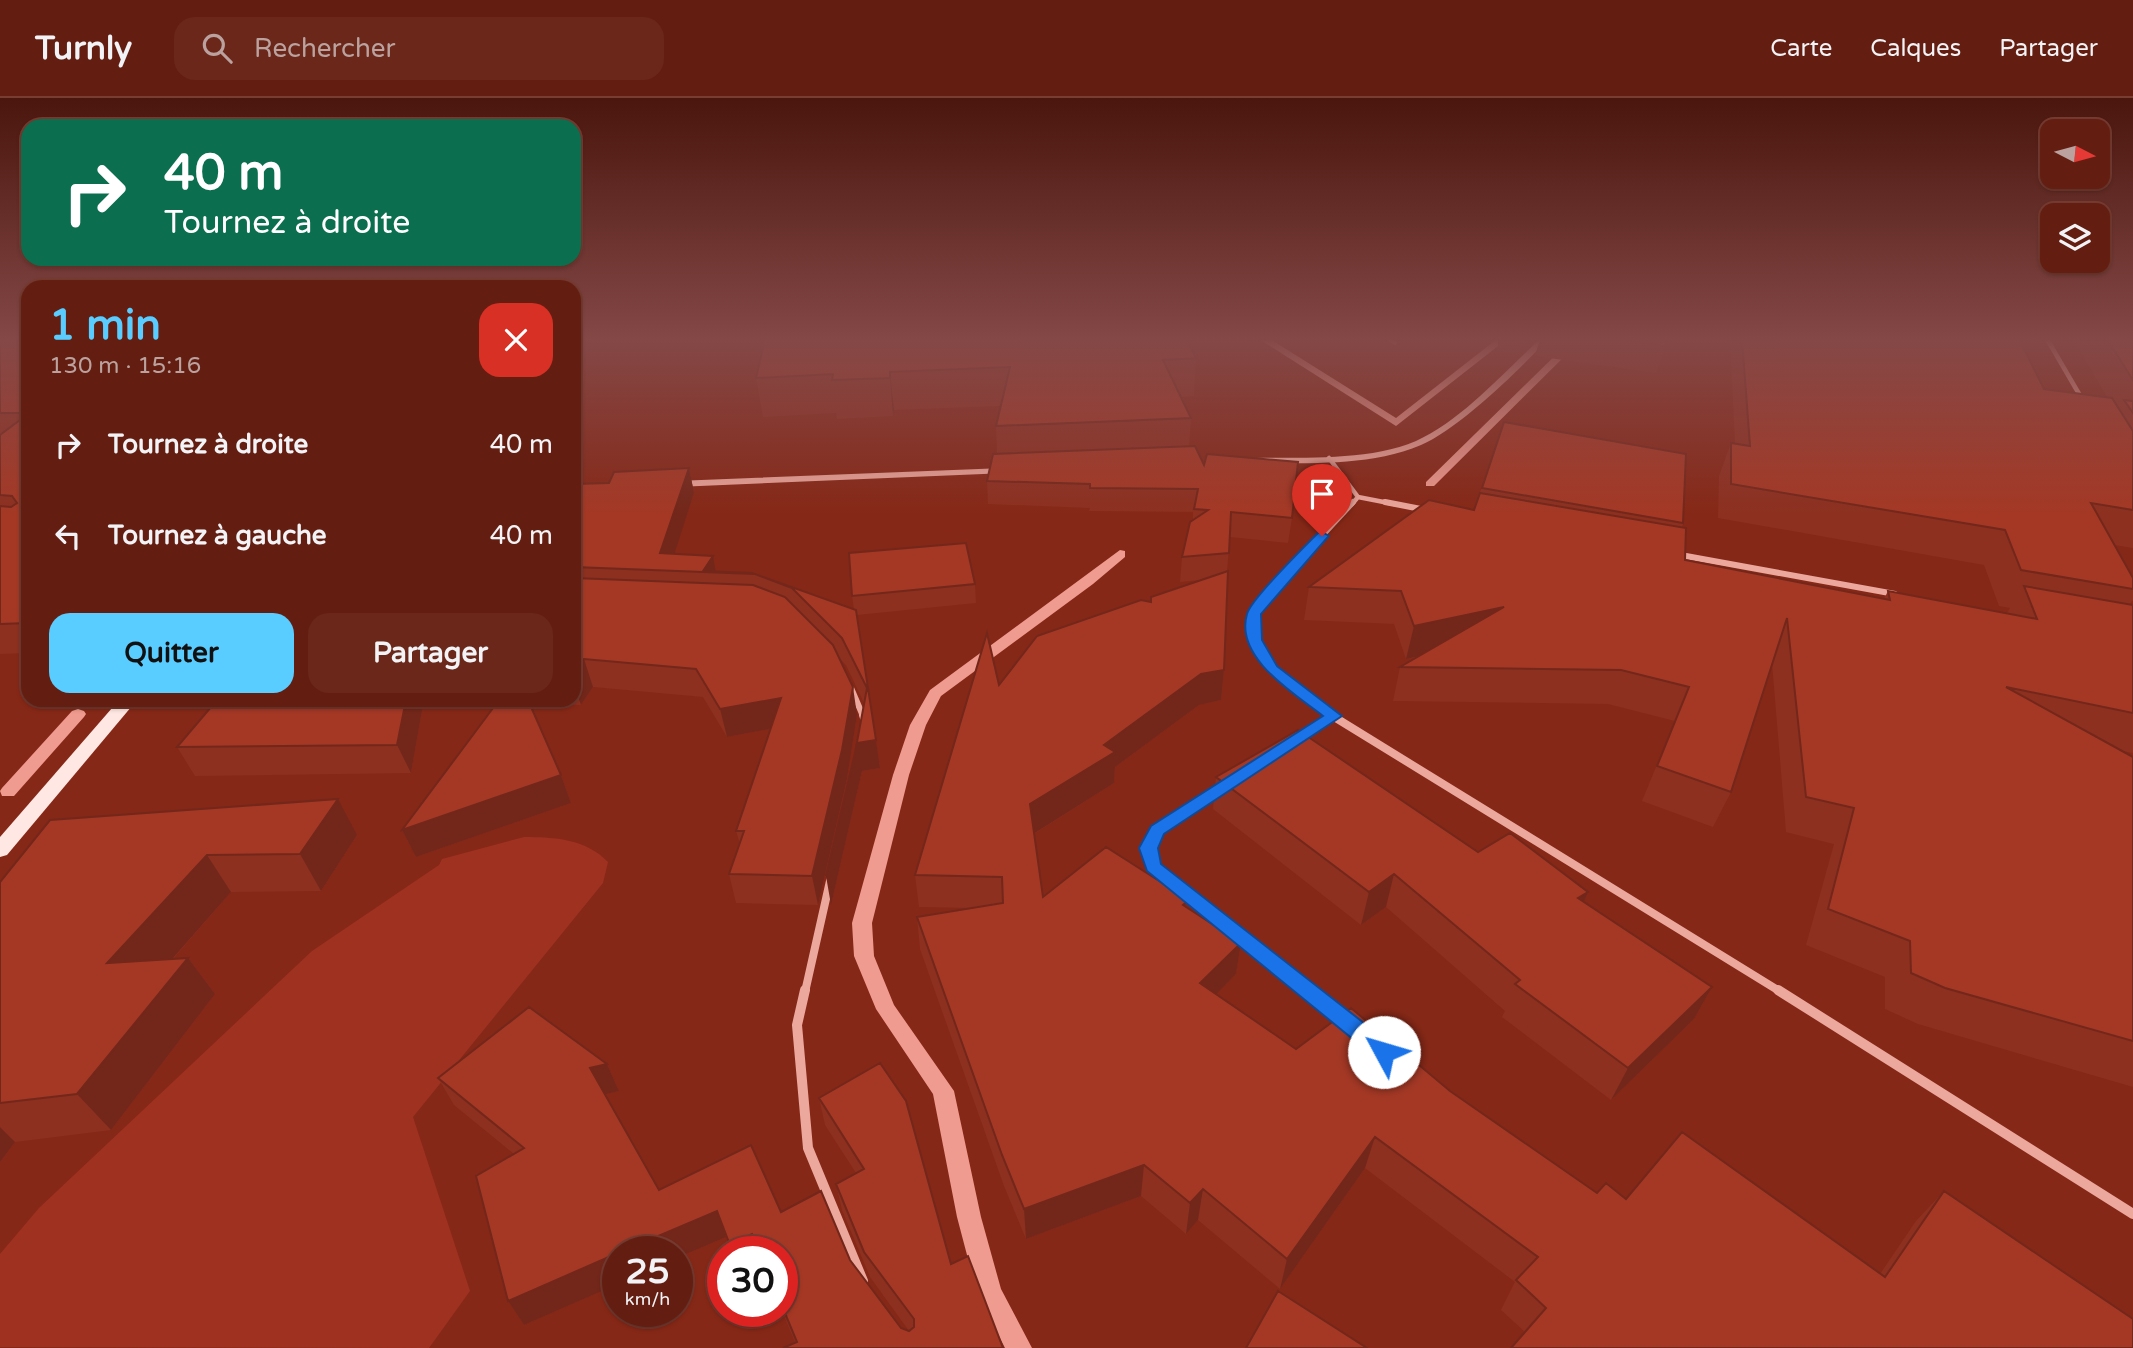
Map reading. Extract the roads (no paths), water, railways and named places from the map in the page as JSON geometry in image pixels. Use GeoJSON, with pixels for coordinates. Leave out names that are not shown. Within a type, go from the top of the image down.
{"type":"FeatureCollection","features":[{"type":"Feature","properties":{"kind":"main road"},"geometry":{"type":"LineString","coordinates":[[0,850],[122,707]]}},
{"type":"Feature","properties":{"kind":"street"},"geometry":{"type":"LineString","coordinates":[[1245,461],[1385,453],[1418,443],[1441,430],[1478,397]]}},
{"type":"Feature","properties":{"kind":"street"},"geometry":{"type":"LineString","coordinates":[[2080,397],[2087,409]]}},
{"type":"Feature","properties":{"kind":"street"},"geometry":{"type":"LineString","coordinates":[[1329,458],[1358,497],[1439,512]]}},
{"type":"Feature","properties":{"kind":"street"},"geometry":{"type":"LineString","coordinates":[[672,485],[1021,470]]}},
{"type":"Feature","properties":{"kind":"street"},"geometry":{"type":"LineString","coordinates":[[1358,497],[1269,593],[1254,614],[1255,640],[1271,669],[1334,716],[1748,971],[2133,1214]]}},
{"type":"Feature","properties":{"kind":"street"},"geometry":{"type":"LineString","coordinates":[[1671,553],[1902,595]]}},
{"type":"Feature","properties":{"kind":"street"},"geometry":{"type":"LineString","coordinates":[[847,680],[864,715],[862,728]]}},
{"type":"Feature","properties":{"kind":"street"},"geometry":{"type":"LineString","coordinates":[[1287,747],[1334,716]]}},
{"type":"Feature","properties":{"kind":"street"},"geometry":{"type":"LineString","coordinates":[[1228,785],[1157,830],[1149,848],[1153,867],[1358,1031]]}},
{"type":"Feature","properties":{"kind":"street"},"geometry":{"type":"LineString","coordinates":[[834,865],[797,1025],[808,1148],[863,1281],[872,1293]]}},
{"type":"Feature","properties":{"kind":"waterway"},"geometry":{"type":"LineString","coordinates":[[1355,397],[1396,423],[1429,397]]}},
{"type":"Feature","properties":{"kind":"waterway"},"geometry":{"type":"LineString","coordinates":[[1430,484],[1518,397]]}},
{"type":"Feature","properties":{"kind":"waterway"},"geometry":{"type":"LineString","coordinates":[[1019,1348],[990,1293],[969,1217],[943,1091],[886,1009],[864,956],[862,923],[901,775],[918,725],[935,693],[1088,581],[1120,554]]}},
{"type":"Feature","properties":{"kind":"waterway"},"geometry":{"type":"LineString","coordinates":[[8,792],[78,714]]}}]}
